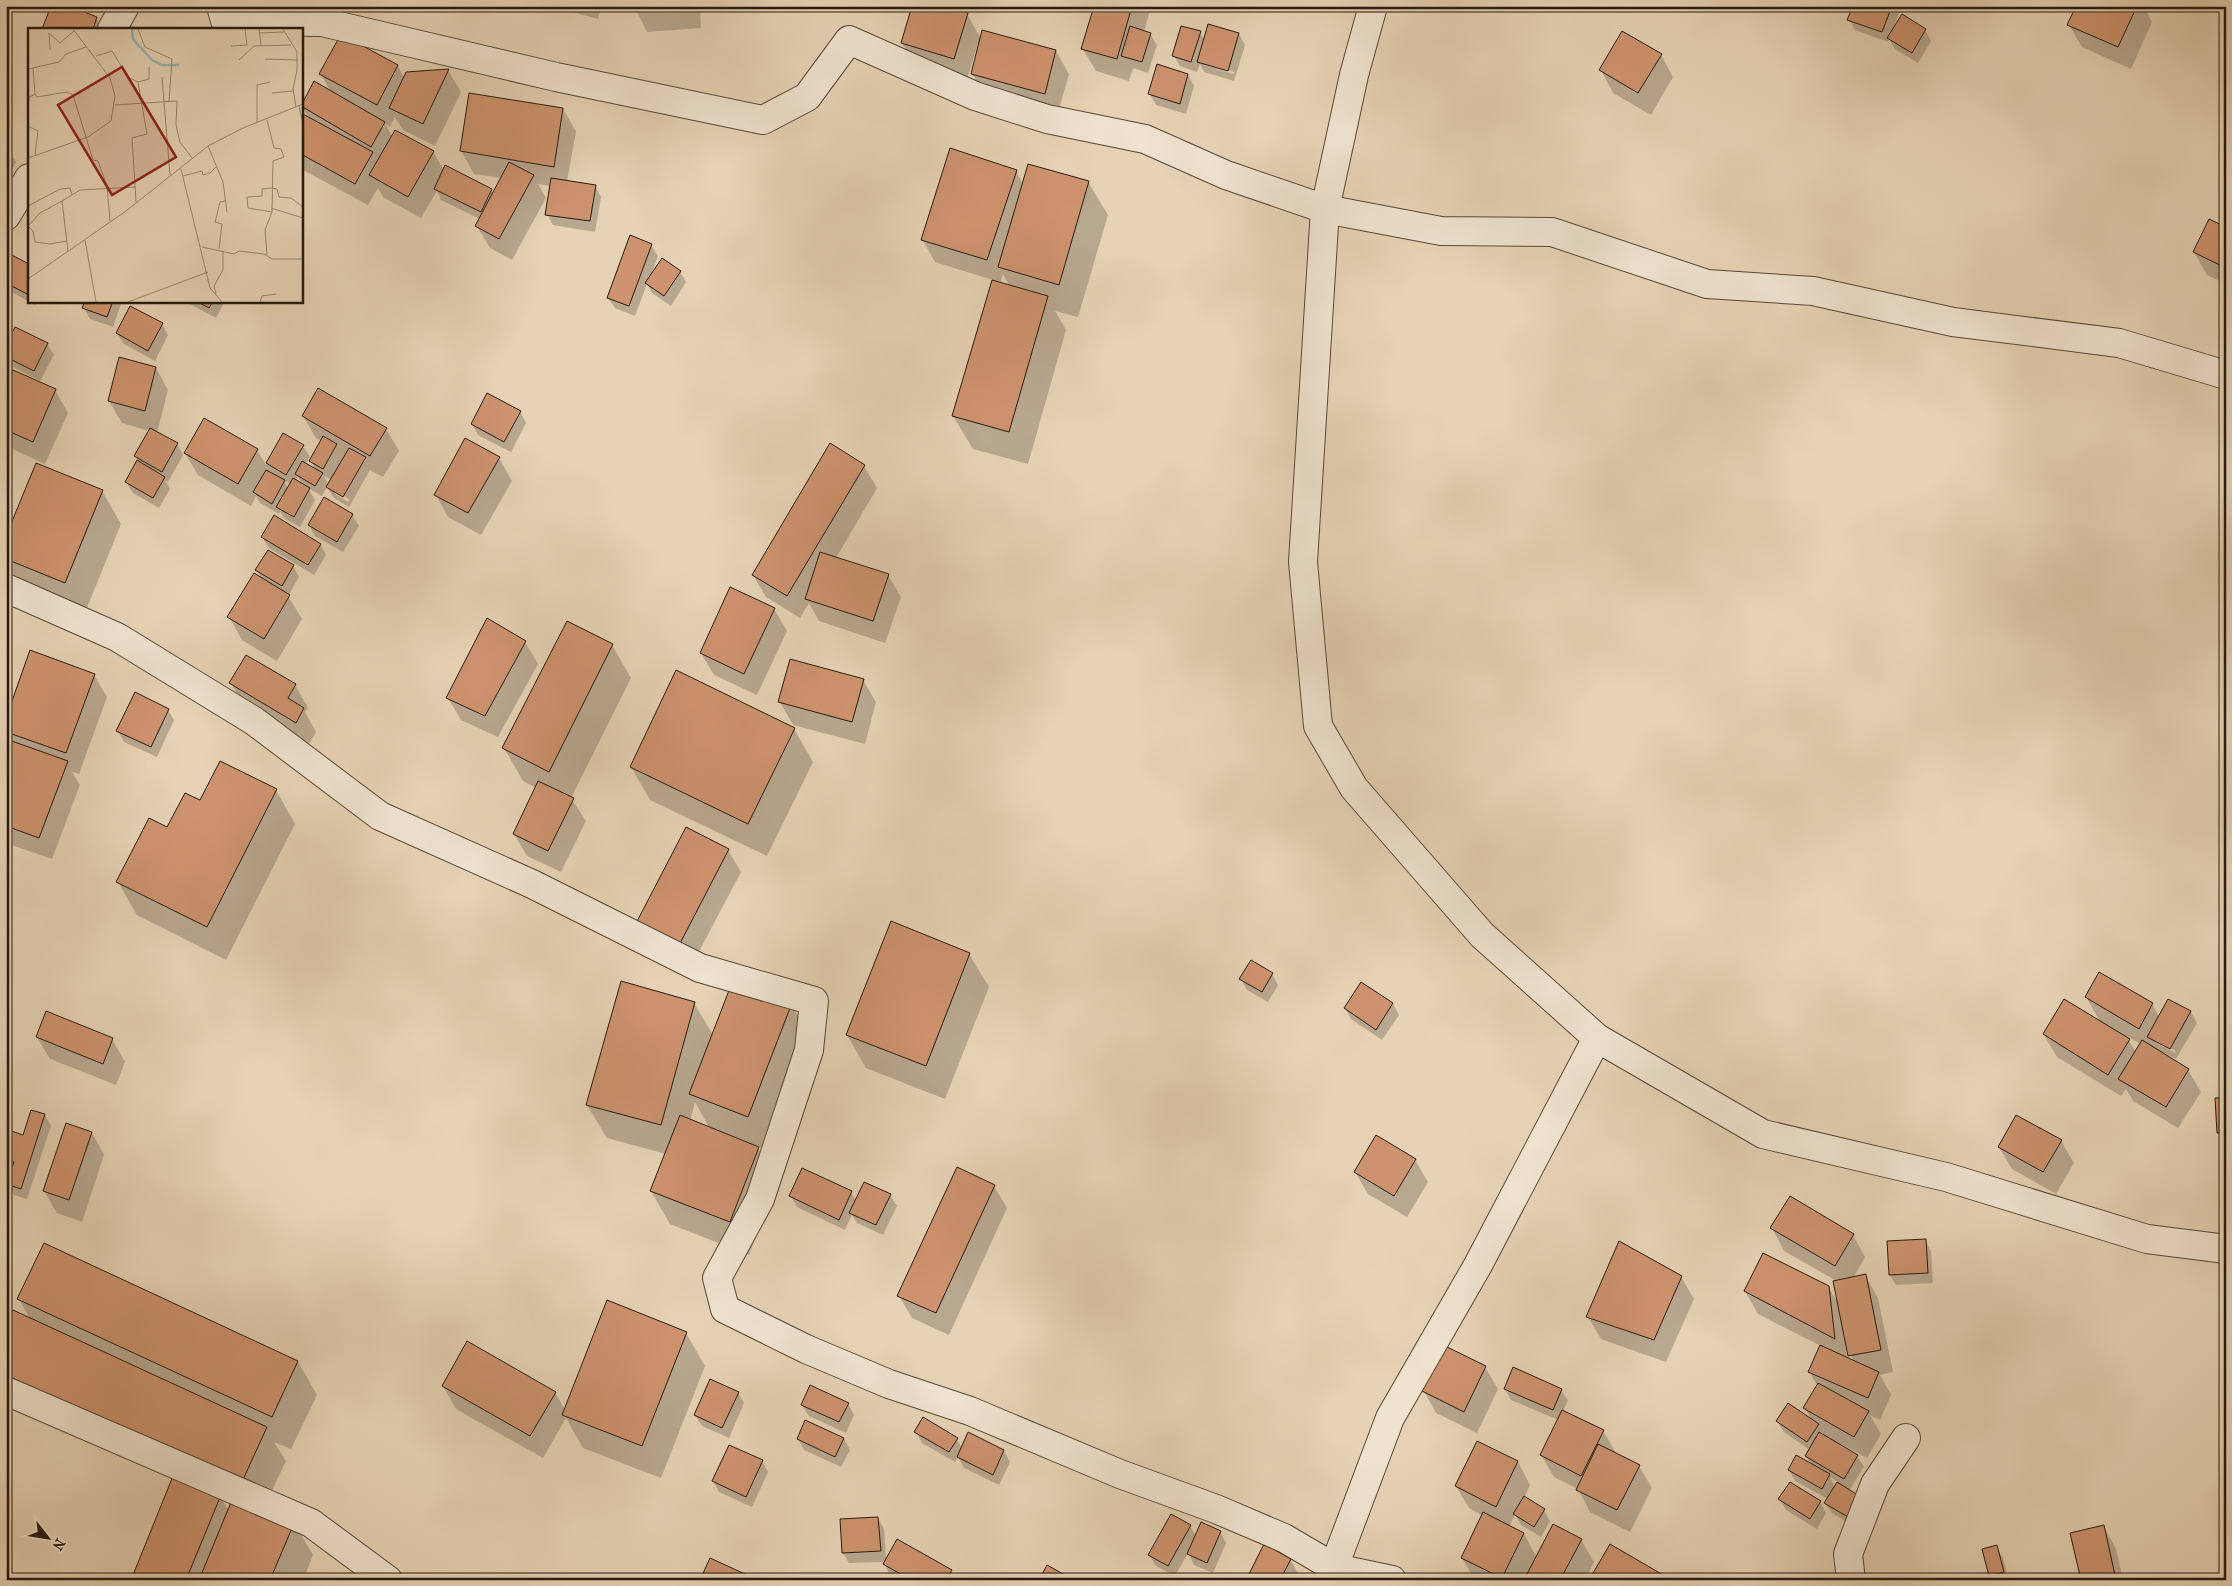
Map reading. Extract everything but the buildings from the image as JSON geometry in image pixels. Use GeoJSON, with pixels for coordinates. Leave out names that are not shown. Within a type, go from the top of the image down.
{"type":"FeatureCollection","features":[{"type":"Feature","properties":{"kind":"street"},"geometry":{"type":"LineString","coordinates":[[113,28],[125,6]]}},
{"type":"Feature","properties":{"kind":"street"},"geometry":{"type":"LineString","coordinates":[[221,6],[225,22],[322,22],[556,77],[763,120],[806,97],[849,40],[975,96],[1047,119],[1145,139],[1226,175],[1325,208],[1441,231],[1552,232],[1707,284],[1813,291],[1953,322],[2119,343],[2226,375]]}},
{"type":"Feature","properties":{"kind":"street"},"geometry":{"type":"LineString","coordinates":[[1373,6],[1354,75],[1325,208],[1303,562],[1318,726],[1354,788],[1482,935],[1597,1038],[1763,1134],[1946,1177],[2147,1239],[2226,1249]]}},
{"type":"Feature","properties":{"kind":"street"},"geometry":{"type":"LineString","coordinates":[[6,216],[28,180]]}},
{"type":"Feature","properties":{"kind":"street"},"geometry":{"type":"LineString","coordinates":[[6,588],[117,637],[254,721],[380,816],[532,884],[700,968],[814,1001],[809,1050],[760,1199],[717,1278],[725,1309],[806,1349],[889,1384],[970,1411],[1120,1474],[1216,1509],[1284,1538],[1332,1574],[1392,1580]]}},
{"type":"Feature","properties":{"kind":"street"},"geometry":{"type":"LineString","coordinates":[[1332,1574],[1390,1418],[1478,1265],[1597,1038]]}},
{"type":"Feature","properties":{"kind":"street"},"geometry":{"type":"LineString","coordinates":[[6,1391],[311,1523],[388,1580]]}},
{"type":"Feature","properties":{"kind":"street"},"geometry":{"type":"LineString","coordinates":[[1851,1580],[1848,1554],[1875,1484],[1906,1438]]}}]}
